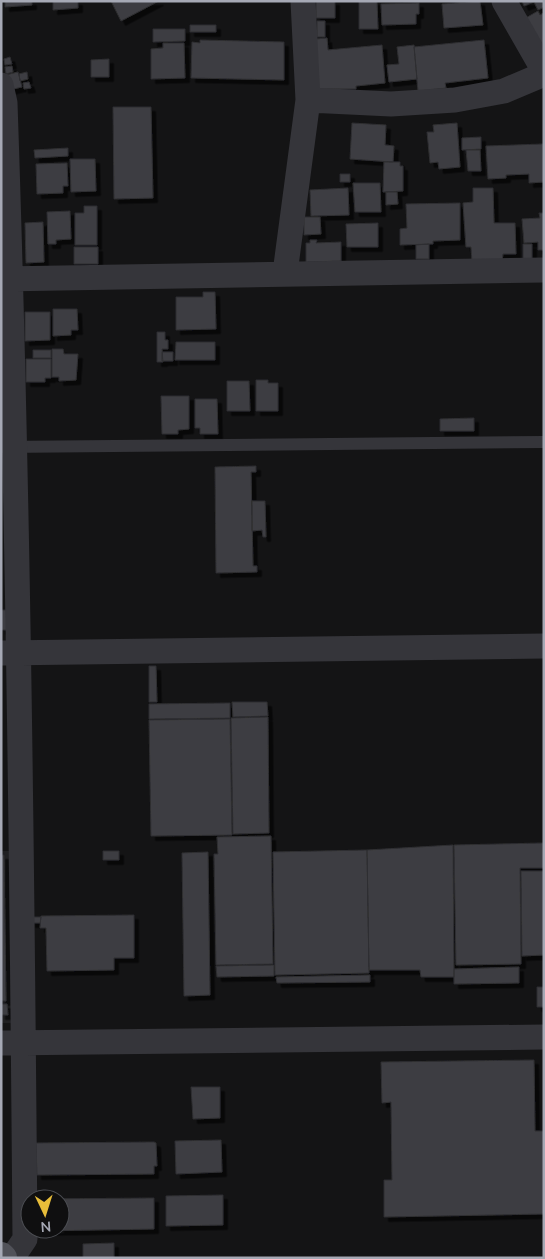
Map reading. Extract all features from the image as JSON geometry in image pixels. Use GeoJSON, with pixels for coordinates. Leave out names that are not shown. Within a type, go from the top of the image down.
{"type":"FeatureCollection","features":[{"type":"Feature","properties":{"kind":"street"},"geometry":{"type":"LineString","coordinates":[[285,273],[308,100],[303,1]]}},
{"type":"Feature","properties":{"kind":"street"},"geometry":{"type":"LineString","coordinates":[[308,100],[391,104],[455,100],[504,91],[544,72],[504,1]]}},
{"type":"Feature","properties":{"kind":"street"},"geometry":{"type":"LineString","coordinates":[[1,85],[5,103],[12,1043],[25,1239],[12,1258]]}},
{"type":"Feature","properties":{"kind":"street"},"geometry":{"type":"LineString","coordinates":[[6,279],[544,270]]}},
{"type":"Feature","properties":{"kind":"street"},"geometry":{"type":"LineString","coordinates":[[10,653],[544,646]]}},
{"type":"Feature","properties":{"kind":"street"},"geometry":{"type":"LineString","coordinates":[[12,1043],[544,1037]]}},
{"type":"Feature","properties":{"kind":"lane"},"geometry":{"type":"LineString","coordinates":[[8,447],[544,442]]}},
{"type":"Feature","properties":{"kind":"shaded area"},"geometry":{"type":"Polygon","coordinates":[[[1,851],[11,851],[13,1023],[1,1023],[1,851]]]}},
{"type":"Feature","properties":{"kind":"building"},"geometry":{"type":"Polygon","coordinates":[[[5,1],[32,1],[32,5],[5,7],[5,1]]]}},
{"type":"Feature","properties":{"kind":"building"},"geometry":{"type":"Polygon","coordinates":[[[53,1],[78,1],[78,8],[53,10],[53,1]]]}},
{"type":"Feature","properties":{"kind":"building"},"geometry":{"type":"Polygon","coordinates":[[[111,1],[159,1],[121,21],[111,1]]]}},
{"type":"Feature","properties":{"kind":"building"},"geometry":{"type":"Polygon","coordinates":[[[316,1],[335,1],[335,18],[316,18],[316,1]]]}},
{"type":"Feature","properties":{"kind":"building"},"geometry":{"type":"Polygon","coordinates":[[[359,1],[377,1],[378,29],[359,29],[359,1]]]}},
{"type":"Feature","properties":{"kind":"building"},"geometry":{"type":"Polygon","coordinates":[[[480,1],[483,25],[444,28],[442,4],[480,1]]]}},
{"type":"Feature","properties":{"kind":"building"},"geometry":{"type":"Polygon","coordinates":[[[522,1],[544,1],[544,7],[538,10],[534,2],[524,6],[522,1]]]}},
{"type":"Feature","properties":{"kind":"building"},"geometry":{"type":"Polygon","coordinates":[[[419,3],[419,14],[416,14],[416,24],[382,25],[381,4],[419,3]]]}},
{"type":"Feature","properties":{"kind":"building"},"geometry":{"type":"Polygon","coordinates":[[[538,11],[540,15],[544,13],[544,51],[524,19],[538,11]]]}},
{"type":"Feature","properties":{"kind":"building"},"geometry":{"type":"Polygon","coordinates":[[[317,21],[325,21],[325,37],[317,37],[317,21]]]}},
{"type":"Feature","properties":{"kind":"building"},"geometry":{"type":"Polygon","coordinates":[[[190,25],[216,25],[216,32],[190,32],[190,25]]]}},
{"type":"Feature","properties":{"kind":"building"},"geometry":{"type":"Polygon","coordinates":[[[153,29],[185,29],[185,41],[153,42],[153,29]]]}},
{"type":"Feature","properties":{"kind":"building"},"geometry":{"type":"Polygon","coordinates":[[[327,38],[328,50],[382,45],[385,83],[356,86],[356,89],[317,89],[316,39],[327,38]]]}},
{"type":"Feature","properties":{"kind":"building"},"geometry":{"type":"Polygon","coordinates":[[[200,40],[284,42],[284,80],[191,78],[192,42],[200,43],[200,40]]]}},
{"type":"Feature","properties":{"kind":"building"},"geometry":{"type":"Polygon","coordinates":[[[484,40],[488,78],[445,83],[446,88],[418,91],[414,47],[484,40]]]}},
{"type":"Feature","properties":{"kind":"building"},"geometry":{"type":"Polygon","coordinates":[[[163,43],[184,43],[185,78],[151,79],[151,49],[163,48],[163,43]]]}},
{"type":"Feature","properties":{"kind":"building"},"geometry":{"type":"Polygon","coordinates":[[[414,45],[417,79],[389,82],[387,65],[399,64],[397,47],[414,45]]]}},
{"type":"Feature","properties":{"kind":"building"},"geometry":{"type":"Polygon","coordinates":[[[10,57],[12,64],[5,65],[4,59],[10,57]]]}},
{"type":"Feature","properties":{"kind":"building"},"geometry":{"type":"Polygon","coordinates":[[[109,59],[109,77],[91,77],[91,60],[109,59]]]}},
{"type":"Feature","properties":{"kind":"building"},"geometry":{"type":"Polygon","coordinates":[[[12,66],[13,72],[6,74],[5,67],[12,66]]]}},
{"type":"Feature","properties":{"kind":"building"},"geometry":{"type":"Polygon","coordinates":[[[18,72],[22,87],[9,90],[6,75],[18,72]]]}},
{"type":"Feature","properties":{"kind":"building"},"geometry":{"type":"Polygon","coordinates":[[[27,72],[28,79],[20,81],[19,74],[27,72]]]}},
{"type":"Feature","properties":{"kind":"building"},"geometry":{"type":"Polygon","coordinates":[[[29,82],[31,88],[24,89],[23,83],[29,82]]]}},
{"type":"Feature","properties":{"kind":"building"},"geometry":{"type":"Polygon","coordinates":[[[113,107],[151,107],[153,198],[114,199],[113,107]]]}},
{"type":"Feature","properties":{"kind":"building"},"geometry":{"type":"Polygon","coordinates":[[[352,123],[386,125],[385,145],[394,146],[393,162],[350,159],[352,123]]]}},
{"type":"Feature","properties":{"kind":"building"},"geometry":{"type":"Polygon","coordinates":[[[457,123],[460,167],[439,169],[438,162],[430,163],[427,132],[434,132],[433,125],[457,123]]]}},
{"type":"Feature","properties":{"kind":"building"},"geometry":{"type":"Polygon","coordinates":[[[481,137],[481,149],[462,150],[462,138],[481,137]]]}},
{"type":"Feature","properties":{"kind":"building"},"geometry":{"type":"Polygon","coordinates":[[[543,144],[544,182],[529,183],[529,174],[506,175],[506,178],[488,179],[486,146],[543,144]]]}},
{"type":"Feature","properties":{"kind":"building"},"geometry":{"type":"Polygon","coordinates":[[[68,148],[68,156],[35,158],[34,150],[68,148]]]}},
{"type":"Feature","properties":{"kind":"building"},"geometry":{"type":"Polygon","coordinates":[[[466,150],[480,150],[481,171],[468,171],[466,150]]]}},
{"type":"Feature","properties":{"kind":"building"},"geometry":{"type":"Polygon","coordinates":[[[70,159],[95,159],[96,191],[71,192],[70,159]]]}},
{"type":"Feature","properties":{"kind":"building"},"geometry":{"type":"Polygon","coordinates":[[[384,162],[400,162],[400,166],[403,166],[403,191],[383,192],[384,162]]]}},
{"type":"Feature","properties":{"kind":"building"},"geometry":{"type":"Polygon","coordinates":[[[67,163],[68,186],[63,186],[63,193],[37,194],[36,164],[67,163]]]}},
{"type":"Feature","properties":{"kind":"building"},"geometry":{"type":"Polygon","coordinates":[[[340,174],[350,174],[350,182],[340,182],[340,174]]]}},
{"type":"Feature","properties":{"kind":"building"},"geometry":{"type":"Polygon","coordinates":[[[353,183],[380,183],[381,212],[355,212],[353,183]]]}},
{"type":"Feature","properties":{"kind":"building"},"geometry":{"type":"Polygon","coordinates":[[[348,188],[349,215],[311,216],[310,190],[348,188]]]}},
{"type":"Feature","properties":{"kind":"building"},"geometry":{"type":"Polygon","coordinates":[[[473,188],[493,188],[494,223],[515,223],[516,254],[503,254],[502,261],[472,262],[471,247],[466,247],[463,203],[473,202],[473,188]]]}},
{"type":"Feature","properties":{"kind":"building"},"geometry":{"type":"Polygon","coordinates":[[[386,192],[397,192],[398,204],[386,205],[386,192]]]}},
{"type":"Feature","properties":{"kind":"building"},"geometry":{"type":"Polygon","coordinates":[[[460,203],[460,240],[433,241],[433,244],[400,245],[400,229],[407,228],[406,204],[460,203]]]}},
{"type":"Feature","properties":{"kind":"building"},"geometry":{"type":"Polygon","coordinates":[[[84,206],[97,206],[97,245],[75,245],[75,213],[84,213],[84,206]]]}},
{"type":"Feature","properties":{"kind":"building"},"geometry":{"type":"Polygon","coordinates":[[[70,211],[71,239],[56,240],[56,244],[48,244],[47,212],[70,211]]]}},
{"type":"Feature","properties":{"kind":"building"},"geometry":{"type":"Polygon","coordinates":[[[539,213],[544,213],[544,250],[538,250],[538,242],[524,243],[522,219],[540,218],[539,213]]]}},
{"type":"Feature","properties":{"kind":"building"},"geometry":{"type":"Polygon","coordinates":[[[304,217],[320,217],[321,234],[304,235],[304,217]]]}},
{"type":"Feature","properties":{"kind":"building"},"geometry":{"type":"Polygon","coordinates":[[[43,222],[44,262],[26,263],[25,223],[43,222]]]}},
{"type":"Feature","properties":{"kind":"building"},"geometry":{"type":"Polygon","coordinates":[[[378,223],[378,247],[347,247],[346,224],[378,223]]]}},
{"type":"Feature","properties":{"kind":"building"},"geometry":{"type":"Polygon","coordinates":[[[310,240],[317,240],[316,243],[341,242],[341,261],[306,262],[306,243],[310,243],[310,240]]]}},
{"type":"Feature","properties":{"kind":"building"},"geometry":{"type":"Polygon","coordinates":[[[429,244],[429,259],[416,259],[416,245],[429,244]]]}},
{"type":"Feature","properties":{"kind":"building"},"geometry":{"type":"Polygon","coordinates":[[[523,244],[532,244],[532,261],[523,261],[523,244]]]}},
{"type":"Feature","properties":{"kind":"building"},"geometry":{"type":"Polygon","coordinates":[[[74,247],[98,247],[98,264],[74,264],[74,247]]]}},
{"type":"Feature","properties":{"kind":"building"},"geometry":{"type":"Polygon","coordinates":[[[203,292],[215,292],[216,329],[176,330],[176,297],[203,297],[203,292]]]}},
{"type":"Feature","properties":{"kind":"building"},"geometry":{"type":"Polygon","coordinates":[[[53,309],[77,309],[78,330],[71,330],[71,335],[53,336],[53,309]]]}},
{"type":"Feature","properties":{"kind":"building"},"geometry":{"type":"Polygon","coordinates":[[[25,312],[50,312],[50,340],[25,341],[25,312]]]}},
{"type":"Feature","properties":{"kind":"building"},"geometry":{"type":"Polygon","coordinates":[[[157,332],[165,332],[165,340],[168,340],[168,349],[162,349],[163,362],[157,362],[157,332]]]}},
{"type":"Feature","properties":{"kind":"building"},"geometry":{"type":"Polygon","coordinates":[[[176,342],[215,342],[215,360],[175,360],[176,342]]]}},
{"type":"Feature","properties":{"kind":"building"},"geometry":{"type":"Polygon","coordinates":[[[52,349],[63,349],[64,354],[78,354],[76,380],[59,381],[59,377],[52,377],[52,349]]]}},
{"type":"Feature","properties":{"kind":"building"},"geometry":{"type":"Polygon","coordinates":[[[33,350],[51,350],[51,358],[33,358],[33,350]]]}},
{"type":"Feature","properties":{"kind":"building"},"geometry":{"type":"Polygon","coordinates":[[[162,352],[173,352],[173,361],[162,361],[162,352]]]}},
{"type":"Feature","properties":{"kind":"building"},"geometry":{"type":"Polygon","coordinates":[[[26,359],[51,359],[51,378],[45,378],[45,382],[26,382],[26,359]]]}},
{"type":"Feature","properties":{"kind":"building"},"geometry":{"type":"Polygon","coordinates":[[[256,380],[268,380],[268,383],[278,383],[278,411],[256,411],[256,380]]]}},
{"type":"Feature","properties":{"kind":"building"},"geometry":{"type":"Polygon","coordinates":[[[227,381],[249,381],[250,411],[227,411],[227,381]]]}},
{"type":"Feature","properties":{"kind":"building"},"geometry":{"type":"Polygon","coordinates":[[[161,396],[189,396],[189,429],[178,430],[178,434],[162,434],[161,396]]]}},
{"type":"Feature","properties":{"kind":"building"},"geometry":{"type":"Polygon","coordinates":[[[195,399],[217,399],[218,434],[200,434],[200,428],[195,428],[195,399]]]}},
{"type":"Feature","properties":{"kind":"building"},"geometry":{"type":"Polygon","coordinates":[[[474,418],[474,431],[440,431],[440,419],[474,418]]]}},
{"type":"Feature","properties":{"kind":"building"},"geometry":{"type":"Polygon","coordinates":[[[256,466],[256,472],[251,472],[253,566],[257,566],[257,572],[216,573],[215,467],[256,466]]]}},
{"type":"Feature","properties":{"kind":"building"},"geometry":{"type":"Polygon","coordinates":[[[252,501],[265,501],[266,537],[263,537],[262,530],[252,531],[252,501]]]}},
{"type":"Feature","properties":{"kind":"building"},"geometry":{"type":"Polygon","coordinates":[[[1,610],[7,610],[8,630],[1,630],[1,610]]]}},
{"type":"Feature","properties":{"kind":"building"},"geometry":{"type":"Polygon","coordinates":[[[149,666],[156,666],[157,702],[149,702],[149,666]]]}},
{"type":"Feature","properties":{"kind":"building"},"geometry":{"type":"Polygon","coordinates":[[[232,702],[267,702],[268,716],[233,717],[232,702]]]}},
{"type":"Feature","properties":{"kind":"building"},"geometry":{"type":"Polygon","coordinates":[[[230,703],[230,718],[149,719],[149,704],[230,703]]]}},
{"type":"Feature","properties":{"kind":"building"},"geometry":{"type":"Polygon","coordinates":[[[268,717],[269,833],[233,834],[231,718],[268,717]]]}},
{"type":"Feature","properties":{"kind":"building"},"geometry":{"type":"Polygon","coordinates":[[[230,719],[232,835],[151,836],[149,720],[230,719]]]}},
{"type":"Feature","properties":{"kind":"building"},"geometry":{"type":"Polygon","coordinates":[[[271,836],[273,964],[216,965],[214,854],[218,854],[217,837],[271,836]]]}},
{"type":"Feature","properties":{"kind":"building"},"geometry":{"type":"Polygon","coordinates":[[[543,843],[544,868],[520,868],[521,964],[456,965],[454,845],[543,843]]]}},
{"type":"Feature","properties":{"kind":"building"},"geometry":{"type":"Polygon","coordinates":[[[453,845],[454,977],[421,977],[420,970],[369,970],[367,850],[453,845]]]}},
{"type":"Feature","properties":{"kind":"building"},"geometry":{"type":"Polygon","coordinates":[[[367,850],[369,973],[275,975],[273,852],[367,850]]]}},
{"type":"Feature","properties":{"kind":"building"},"geometry":{"type":"Polygon","coordinates":[[[103,851],[119,851],[119,860],[103,860],[103,851]]]}},
{"type":"Feature","properties":{"kind":"building"},"geometry":{"type":"Polygon","coordinates":[[[208,852],[210,995],[184,996],[182,853],[208,852]]]}},
{"type":"Feature","properties":{"kind":"building"},"geometry":{"type":"Polygon","coordinates":[[[1,855],[4,855],[6,1001],[1,1001],[1,855]]]}},
{"type":"Feature","properties":{"kind":"building"},"geometry":{"type":"Polygon","coordinates":[[[521,871],[544,871],[544,955],[522,956],[521,871]]]}},
{"type":"Feature","properties":{"kind":"building"},"geometry":{"type":"Polygon","coordinates":[[[134,915],[134,958],[114,958],[114,970],[47,971],[46,928],[40,928],[41,916],[134,915]]]}},
{"type":"Feature","properties":{"kind":"building"},"geometry":{"type":"Polygon","coordinates":[[[31,917],[41,917],[40,923],[31,923],[31,917]]]}},
{"type":"Feature","properties":{"kind":"building"},"geometry":{"type":"Polygon","coordinates":[[[274,965],[274,976],[217,977],[216,966],[274,965]]]}},
{"type":"Feature","properties":{"kind":"building"},"geometry":{"type":"Polygon","coordinates":[[[519,967],[519,983],[454,984],[454,969],[519,967]]]}},
{"type":"Feature","properties":{"kind":"building"},"geometry":{"type":"Polygon","coordinates":[[[370,975],[370,982],[277,983],[276,977],[370,975]]]}},
{"type":"Feature","properties":{"kind":"building"},"geometry":{"type":"Polygon","coordinates":[[[537,987],[544,987],[544,1007],[537,1007],[537,987]]]}},
{"type":"Feature","properties":{"kind":"building"},"geometry":{"type":"Polygon","coordinates":[[[1,1004],[7,1004],[8,1015],[1,1015],[1,1004]]]}},
{"type":"Feature","properties":{"kind":"building"},"geometry":{"type":"Polygon","coordinates":[[[534,1060],[535,1131],[544,1131],[544,1214],[384,1217],[384,1180],[392,1180],[391,1102],[382,1103],[381,1062],[534,1060]]]}},
{"type":"Feature","properties":{"kind":"building"},"geometry":{"type":"Polygon","coordinates":[[[191,1087],[220,1087],[220,1118],[193,1119],[191,1087]]]}},
{"type":"Feature","properties":{"kind":"building"},"geometry":{"type":"Polygon","coordinates":[[[221,1140],[222,1172],[176,1174],[175,1141],[221,1140]]]}},
{"type":"Feature","properties":{"kind":"building"},"geometry":{"type":"Polygon","coordinates":[[[36,1143],[156,1143],[157,1166],[154,1166],[154,1174],[37,1175],[36,1143]]]}},
{"type":"Feature","properties":{"kind":"building"},"geometry":{"type":"Polygon","coordinates":[[[223,1195],[223,1225],[166,1226],[166,1196],[223,1195]]]}},
{"type":"Feature","properties":{"kind":"building"},"geometry":{"type":"Polygon","coordinates":[[[154,1198],[154,1229],[70,1230],[70,1199],[154,1198]]]}},
{"type":"Feature","properties":{"kind":"building"},"geometry":{"type":"Polygon","coordinates":[[[114,1243],[114,1258],[83,1258],[83,1244],[114,1243]]]}}]}
